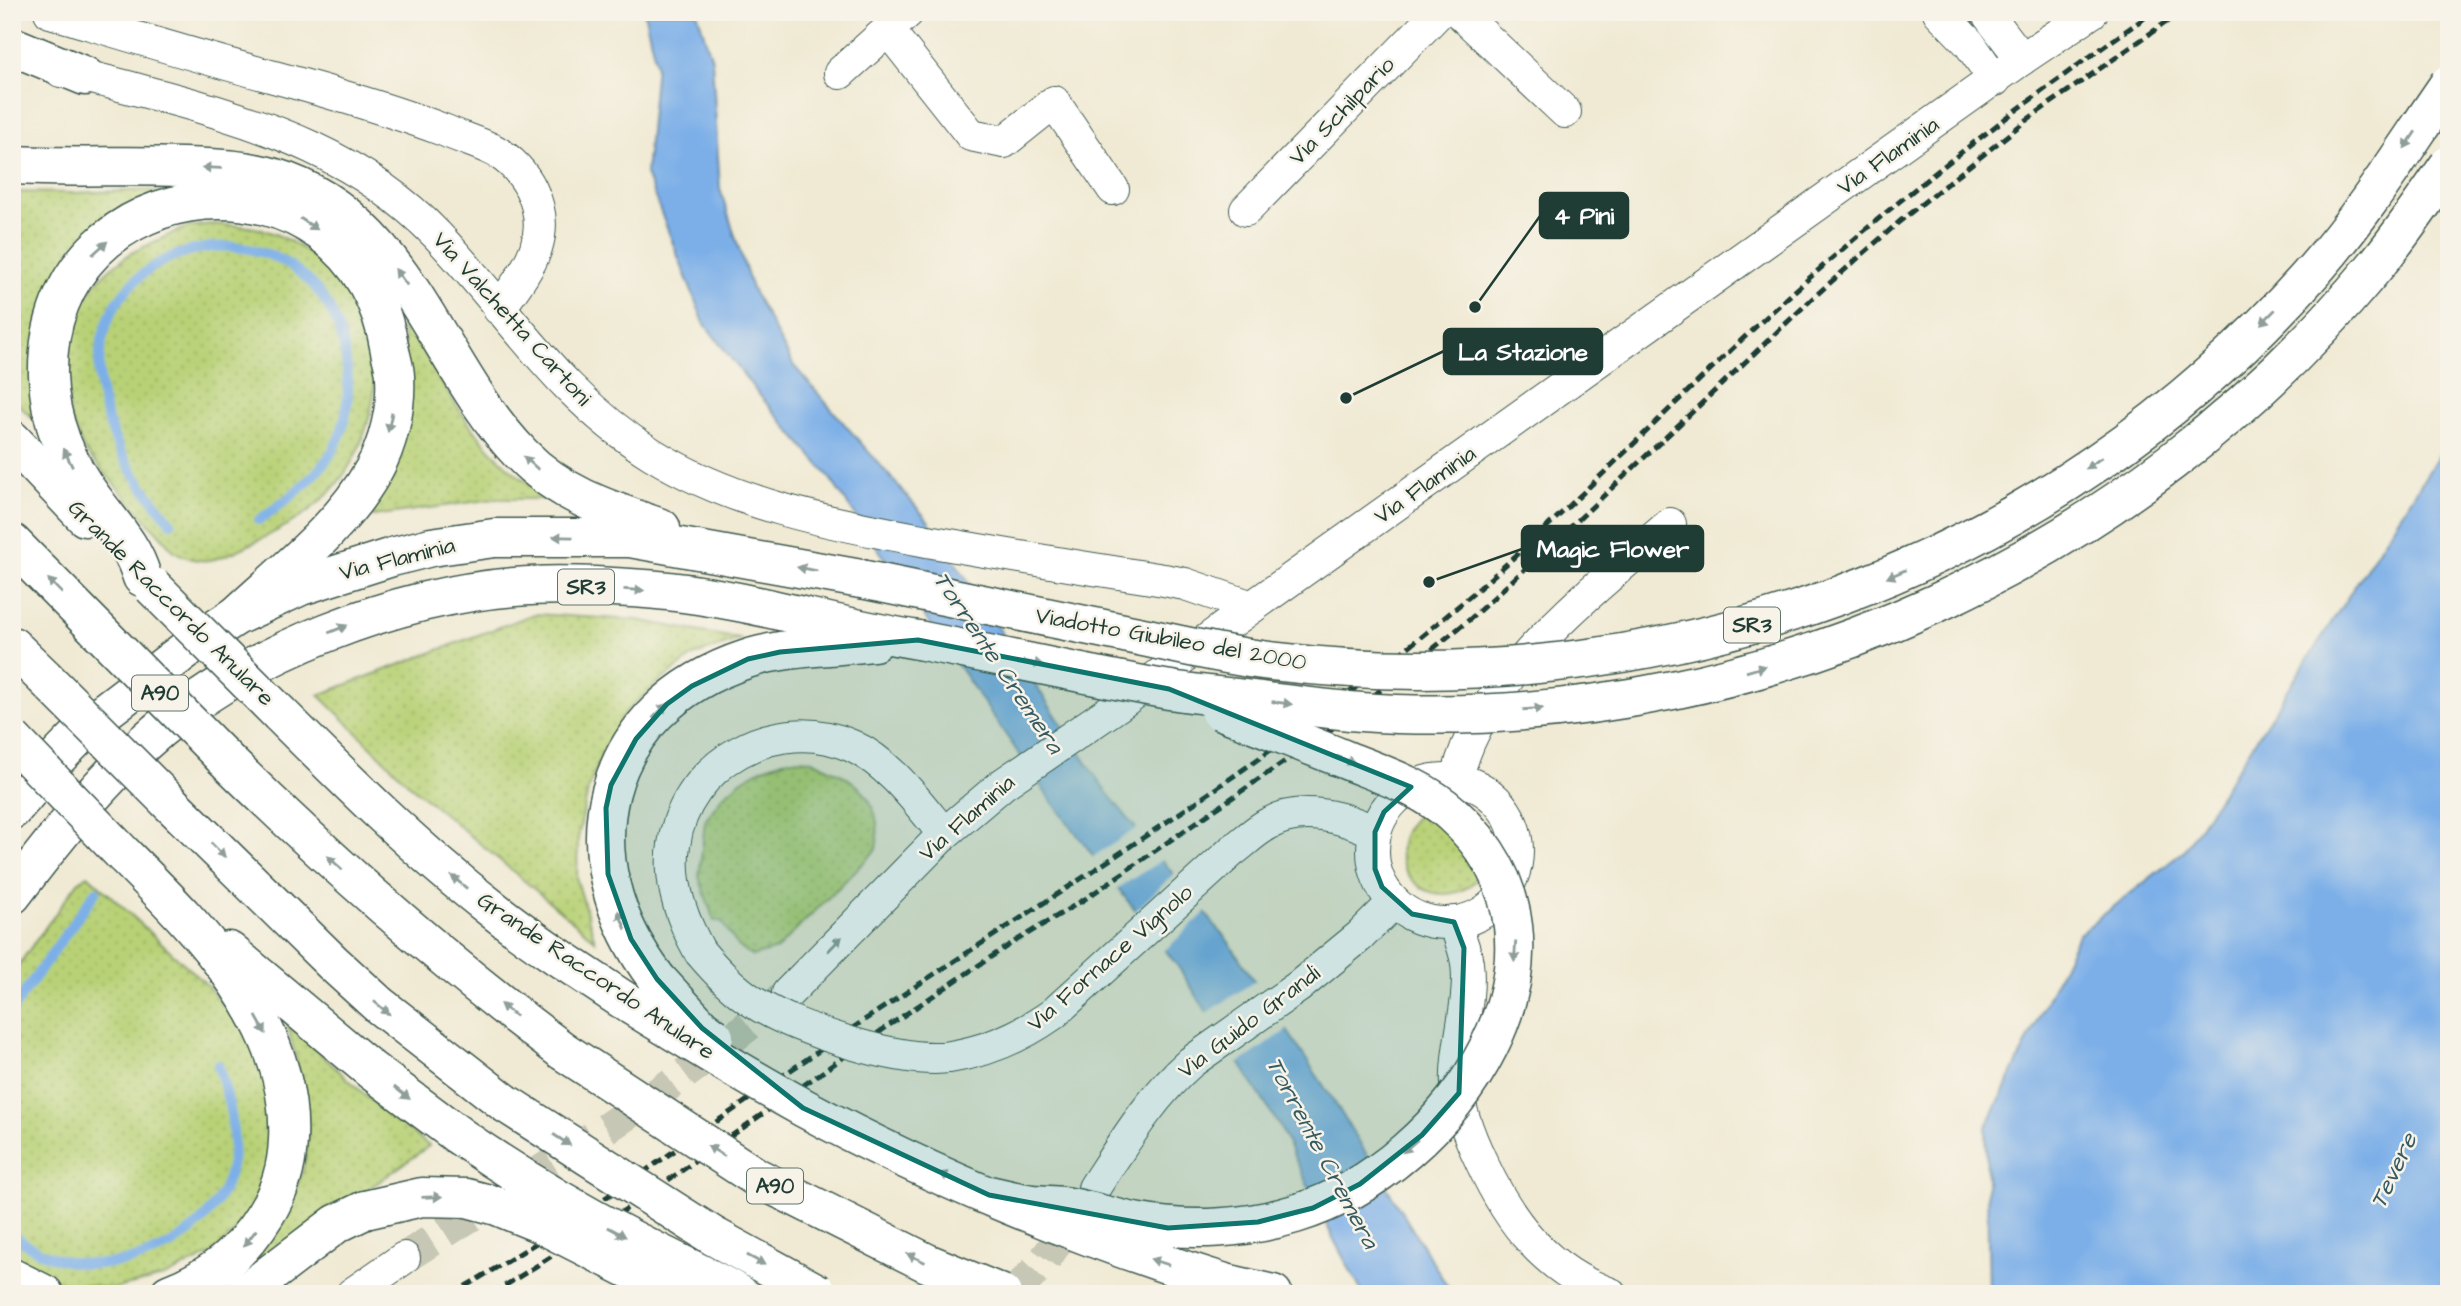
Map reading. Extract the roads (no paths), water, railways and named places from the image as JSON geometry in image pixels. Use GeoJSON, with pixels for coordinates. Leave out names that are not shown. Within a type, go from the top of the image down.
{"type":"FeatureCollection","features":[{"type":"Feature","properties":{"kind":"highway"},"geometry":{"type":"LineString","coordinates":[[12,46],[85,76]]}},
{"type":"Feature","properties":{"kind":"highway","name":"Viadotto Giubileo del 2000"},"geometry":{"type":"LineString","coordinates":[[861,579],[1269,661],[1371,669],[1484,669],[1593,658],[1696,638],[1793,612],[1887,578],[1973,538],[2064,483],[2172,405],[2227,359],[2314,270],[2366,205],[2449,84]]}},
{"type":"Feature","properties":{"kind":"highway"},"geometry":{"type":"LineString","coordinates":[[12,165],[230,169],[272,177],[307,191],[344,214],[379,248],[417,300],[477,400],[522,455],[544,474],[569,492],[596,505],[752,559]]}},
{"type":"Feature","properties":{"kind":"highway","name":"Viadotto Giubileo del 2000"},"geometry":{"type":"LineString","coordinates":[[911,639],[1169,690],[1336,710],[1398,714],[1464,713],[1573,705],[1684,688],[1746,672],[1847,640],[1918,612],[1990,578],[2085,524],[2129,494],[2216,425],[2297,351],[2395,241],[2449,165]]}},
{"type":"Feature","properties":{"kind":"highway"},"geometry":{"type":"LineString","coordinates":[[147,582],[132,551],[78,476],[55,425],[48,376],[52,328],[59,307],[86,260],[124,228],[166,206],[202,200],[255,202],[283,210],[327,236],[363,276],[375,298],[387,328],[395,378],[392,421],[373,471],[347,508],[236,616]]}},
{"type":"Feature","properties":{"kind":"highway","name":"Grande Raccordo Anulare"},"geometry":{"type":"LineString","coordinates":[[12,440],[147,582],[372,806],[493,910],[644,992],[803,1108],[989,1195],[1146,1257],[1225,1283],[1273,1294]]}},
{"type":"Feature","properties":{"kind":"highway","name":"Via Flaminia"},"geometry":{"type":"LineString","coordinates":[[14,806],[95,719],[164,664],[236,616],[301,586],[346,570],[431,547],[494,538],[630,538],[861,579]]}},
{"type":"Feature","properties":{"kind":"highway","name":"A90"},"geometry":{"type":"LineString","coordinates":[[12,543],[222,756],[323,853],[471,982],[563,1051],[756,1177],[927,1263],[1002,1294]]}},
{"type":"Feature","properties":{"kind":"highway","name":"SR3"},"geometry":{"type":"LineString","coordinates":[[12,895],[54,840],[104,782],[159,730],[190,706],[225,682],[275,656],[342,627],[425,602],[514,587],[668,591],[911,639]]}},
{"type":"Feature","properties":{"kind":"highway"},"geometry":{"type":"LineString","coordinates":[[644,992],[631,939],[619,914],[607,874],[604,830],[611,785],[636,739],[667,704],[692,686],[748,659],[780,652],[911,639]]}},
{"type":"Feature","properties":{"kind":"highway"},"geometry":{"type":"LineString","coordinates":[[12,646],[360,988],[425,1042],[505,1103],[713,1236],[820,1294]]}},
{"type":"Feature","properties":{"kind":"highway"},"geometry":{"type":"LineString","coordinates":[[989,1195],[1032,1204],[1072,1208],[1168,1228],[1218,1228],[1277,1218],[1313,1208],[1360,1184],[1422,1135],[1467,1083],[1492,1042],[1502,1017],[1516,951],[1515,926],[1510,903],[1487,853],[1453,815],[1438,802],[1392,778],[1169,690]]}},
{"type":"Feature","properties":{"kind":"highway"},"geometry":{"type":"LineString","coordinates":[[12,739],[179,909],[371,1070],[496,1161],[631,1239],[739,1294]]}},
{"type":"Feature","properties":{"kind":"highway"},"geometry":{"type":"LineString","coordinates":[[169,1294],[195,1284],[222,1265],[241,1249],[258,1227],[273,1203],[282,1178],[288,1153],[289,1125],[288,1095],[272,1046],[245,996],[179,909]]}},
{"type":"Feature","properties":{"kind":"highway"},"geometry":{"type":"LineString","coordinates":[[244,1294],[336,1224],[365,1210],[422,1197],[456,1196],[497,1206],[541,1224],[678,1294]]}},
{"type":"Feature","properties":{"kind":"highway"},"geometry":{"type":"LineString","coordinates":[[12,1278],[44,1294]]}},
{"type":"Feature","properties":{"kind":"street"},"geometry":{"type":"LineString","coordinates":[[50,12],[209,59],[328,90],[401,114],[495,151],[515,167],[532,189],[540,225],[540,238],[533,261],[499,309]]}},
{"type":"Feature","properties":{"kind":"street","name":"Via Schilpario"},"geometry":{"type":"LineString","coordinates":[[1245,210],[1438,12]]}},
{"type":"Feature","properties":{"kind":"street"},"geometry":{"type":"LineString","coordinates":[[1460,12],[1565,112]]}},
{"type":"Feature","properties":{"kind":"street"},"geometry":{"type":"LineString","coordinates":[[1939,12],[1969,43],[1995,80]]}},
{"type":"Feature","properties":{"kind":"street"},"geometry":{"type":"LineString","coordinates":[[1986,12],[2022,59]]}},
{"type":"Feature","properties":{"kind":"street","name":"Via Flaminia"},"geometry":{"type":"LineString","coordinates":[[788,993],[944,834],[1003,784],[1117,706],[1252,607],[2022,59],[2092,12]]}},
{"type":"Feature","properties":{"kind":"street"},"geometry":{"type":"LineString","coordinates":[[840,73],[898,21],[971,135],[1004,142],[1054,102],[1113,189]]}},
{"type":"Feature","properties":{"kind":"street","name":"Via Valchetta Cartoni"},"geometry":{"type":"LineString","coordinates":[[12,60],[85,76],[248,122],[314,147],[359,171],[424,222],[559,378],[610,425],[672,466],[721,489],[759,504],[817,519],[981,551],[1185,584],[1252,607]]}},
{"type":"Feature","properties":{"kind":"street"},"geometry":{"type":"LineString","coordinates":[[1457,779],[1473,729],[1522,662],[1569,612],[1671,524]]}},
{"type":"Feature","properties":{"kind":"street","name":"Via Fornace Vignolo"},"geometry":{"type":"LineString","coordinates":[[944,834],[889,772],[866,753],[848,744],[824,737],[793,736],[759,742],[741,750],[717,767],[689,800],[676,830],[672,860],[683,916],[700,952],[754,1003],[796,1023],[891,1054],[948,1057],[1007,1041],[1045,1020],[1232,850],[1270,822],[1299,815],[1327,816],[1375,832]]}},
{"type":"Feature","properties":{"kind":"street"},"geometry":{"type":"LineString","coordinates":[[1457,779],[1479,787],[1497,801],[1510,819],[1517,841],[1516,864],[1508,886],[1494,904],[1476,916],[1454,922],[1432,922],[1412,915],[1394,902],[1382,887],[1375,869],[1375,832],[1384,812],[1397,796],[1425,782],[1457,779]]}},
{"type":"Feature","properties":{"kind":"street","name":"Via Guido Grandi"},"geometry":{"type":"LineString","coordinates":[[1094,1188],[1163,1090],[1191,1062],[1298,987],[1394,902]]}},
{"type":"Feature","properties":{"kind":"street"},"geometry":{"type":"LineString","coordinates":[[1454,922],[1467,963],[1457,1085],[1471,1140],[1506,1211],[1523,1234],[1563,1271],[1588,1286],[1611,1294]]}},
{"type":"Feature","properties":{"kind":"street"},"geometry":{"type":"LineString","coordinates":[[352,1294],[404,1258]]}},
{"type":"Feature","properties":{"kind":"water","name":"Torrente Cremera"},"geometry":{"type":"Polygon","coordinates":[[[644,12],[697,12],[712,60],[720,189],[752,289],[794,366],[927,519],[1104,789],[1228,941],[1337,1106],[1452,1294],[1363,1294],[1280,1127],[1179,968],[1047,795],[827,474],[756,391],[704,323],[646,174],[656,64],[644,12]]]}},
{"type":"Feature","properties":{"kind":"water","name":"Tevere"},"geometry":{"type":"Polygon","coordinates":[[[2449,440],[2449,1294],[1989,1294],[1986,1128],[2078,935],[2184,851],[2449,440]]]}},
{"type":"Feature","properties":{"kind":"waterway"},"geometry":{"type":"LineString","coordinates":[[171,523],[135,475],[117,444],[99,371],[111,314],[144,273],[190,251],[242,248],[291,266],[328,306],[347,370],[348,397],[338,441],[314,475],[259,520]]}},
{"type":"Feature","properties":{"kind":"waterway"},"geometry":{"type":"LineString","coordinates":[[12,1010],[96,891]]}},
{"type":"Feature","properties":{"kind":"waterway"},"geometry":{"type":"LineString","coordinates":[[12,1233],[39,1252],[70,1262],[102,1264],[135,1259],[166,1247],[193,1228],[215,1204],[229,1175],[232,1161],[232,1119],[218,1065]]}},
{"type":"Feature","properties":{"kind":"tunnel"},"geometry":{"type":"LineString","coordinates":[[404,1258],[649,1099],[743,1030],[788,993]]}},
{"type":"Feature","properties":{"kind":"tunnel"},"geometry":{"type":"LineString","coordinates":[[1013,1294],[1040,1266],[1080,1210]]}},
{"type":"Feature","properties":{"kind":"railway"},"geometry":{"type":"LineString","coordinates":[[452,1294],[560,1228],[872,1015],[1177,815],[1326,710],[1398,655],[1514,557],[1777,307],[1862,233],[1984,135],[2153,12]]}},
{"type":"Feature","properties":{"kind":"railway"},"geometry":{"type":"LineString","coordinates":[[492,1294],[637,1202],[888,1026],[1009,945],[1085,899],[1329,731],[1469,620],[1814,297],[1899,222],[2028,119],[2181,12]]}},
{"type":"Feature","properties":{"kind":"place","name":"4 Pini"},"geometry":{"type":"Point","coordinates":[1475,307]}},
{"type":"Feature","properties":{"kind":"place","name":"La Stazione"},"geometry":{"type":"Point","coordinates":[1346,398]}},
{"type":"Feature","properties":{"kind":"place","name":"Magic Flower"},"geometry":{"type":"Point","coordinates":[1429,582]}}]}
